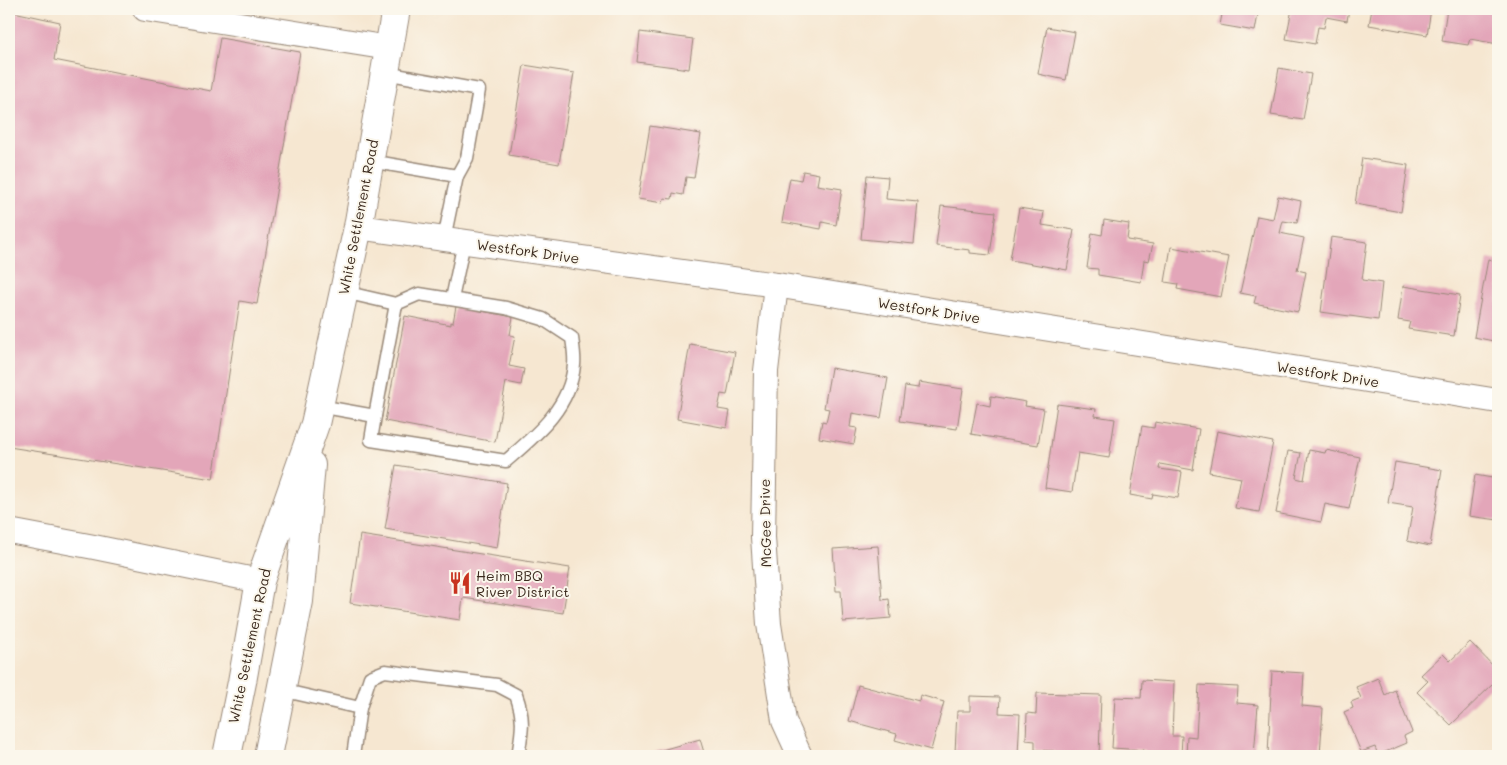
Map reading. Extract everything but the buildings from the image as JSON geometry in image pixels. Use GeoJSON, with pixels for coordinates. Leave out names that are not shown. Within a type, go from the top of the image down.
{"type":"FeatureCollection","features":[{"type":"Feature","properties":{"kind":"main road","name":"White Settlement Road"},"geometry":{"type":"LineString","coordinates":[[268,756],[298,601],[317,415],[358,227],[396,9]]}},
{"type":"Feature","properties":{"kind":"main road","name":"White Settlement Road"},"geometry":{"type":"LineString","coordinates":[[227,756],[260,581],[317,415]]}},
{"type":"Feature","properties":{"kind":"main road"},"geometry":{"type":"LineString","coordinates":[[242,682],[281,690]]}},
{"type":"Feature","properties":{"kind":"street"},"geometry":{"type":"LineString","coordinates":[[145,9],[387,60]]}},
{"type":"Feature","properties":{"kind":"street","name":"Westfork Drive"},"geometry":{"type":"LineString","coordinates":[[358,227],[776,286],[1498,401]]}},
{"type":"Feature","properties":{"kind":"street","name":"McGee Drive"},"geometry":{"type":"LineString","coordinates":[[776,286],[766,371],[763,537],[769,624],[784,721],[800,756]]}},
{"type":"Feature","properties":{"kind":"street"},"geometry":{"type":"LineString","coordinates":[[9,531],[260,581]]}},
{"type":"Feature","properties":{"kind":"lane"},"geometry":{"type":"LineString","coordinates":[[387,60],[479,90],[467,158],[457,176],[452,299]]}},
{"type":"Feature","properties":{"kind":"lane"},"geometry":{"type":"LineString","coordinates":[[370,161],[457,176]]}},
{"type":"Feature","properties":{"kind":"lane"},"geometry":{"type":"LineString","coordinates":[[344,292],[396,304],[419,294],[506,308],[544,319],[572,338],[574,364],[567,394],[541,431],[506,461],[371,440],[396,304]]}},
{"type":"Feature","properties":{"kind":"lane"},"geometry":{"type":"LineString","coordinates":[[317,415],[374,416]]}},
{"type":"Feature","properties":{"kind":"lane"},"geometry":{"type":"LineString","coordinates":[[353,756],[360,708],[370,677],[385,671],[496,685],[516,695],[522,712],[518,756]]}},
{"type":"Feature","properties":{"kind":"lane"},"geometry":{"type":"LineString","coordinates":[[281,690],[360,708]]}},
{"type":"Feature","properties":{"kind":"place","name":"Heim BBQ River District"},"geometry":{"type":"Point","coordinates":[460,583]}}]}
